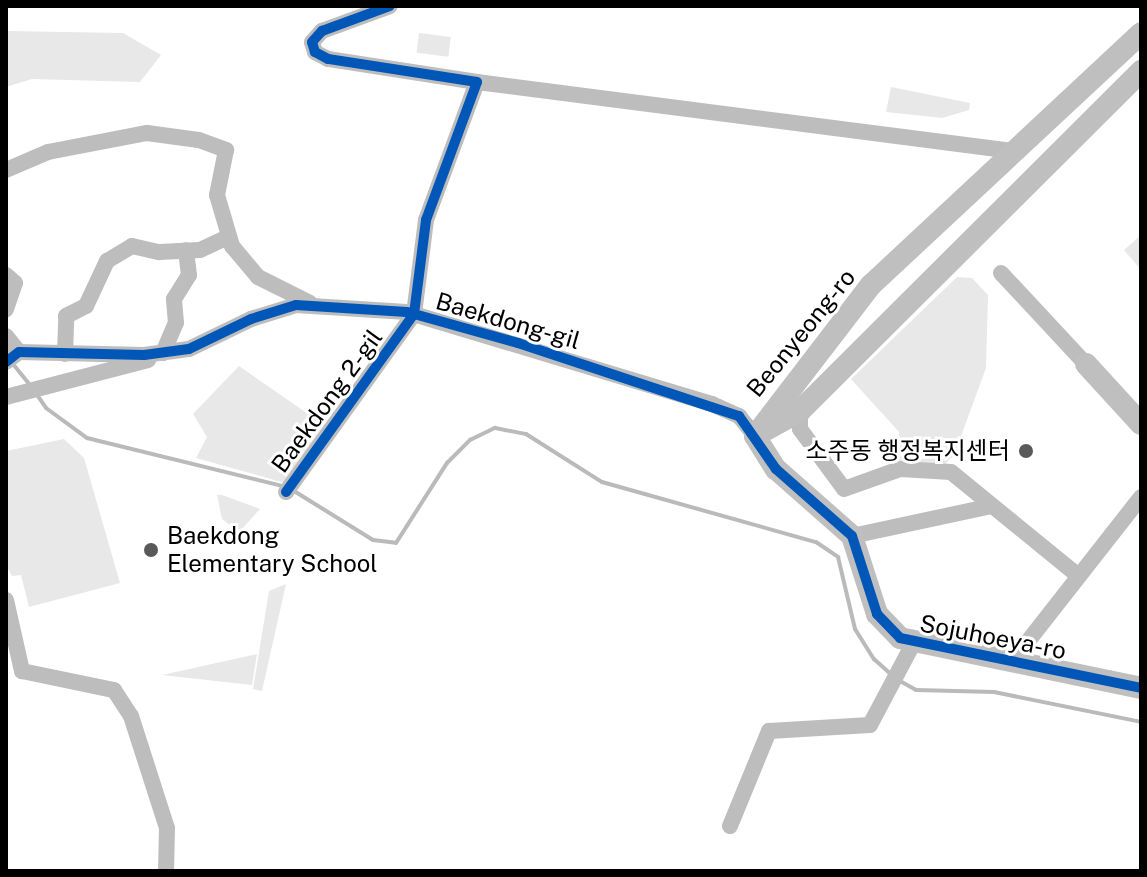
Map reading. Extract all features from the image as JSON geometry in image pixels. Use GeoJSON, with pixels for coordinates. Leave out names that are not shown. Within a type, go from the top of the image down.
{"type":"FeatureCollection","features":[{"type":"Feature","properties":{"kind":"street"},"geometry":{"type":"LineString","coordinates":[[390,6],[322,31],[312,42],[315,52],[328,59],[477,82],[1013,151]]}},
{"type":"Feature","properties":{"kind":"street","name":"Beonyeong-ro"},"geometry":{"type":"LineString","coordinates":[[755,436],[871,285],[1141,33]]}},
{"type":"Feature","properties":{"kind":"street"},"geometry":{"type":"LineString","coordinates":[[1120,52],[1133,53],[1141,62]]}},
{"type":"Feature","properties":{"kind":"street","name":"Beonyeong-ro"},"geometry":{"type":"LineString","coordinates":[[755,436],[800,411],[1141,71]]}},
{"type":"Feature","properties":{"kind":"street","name":"Baekdong 2-gil"},"geometry":{"type":"LineString","coordinates":[[286,492],[414,314],[426,220],[477,82]]}},
{"type":"Feature","properties":{"kind":"street"},"geometry":{"type":"LineString","coordinates":[[6,170],[48,152],[147,133],[199,140],[226,150],[217,195],[228,237],[258,277],[317,306]]}},
{"type":"Feature","properties":{"kind":"street"},"geometry":{"type":"LineString","coordinates":[[65,354],[66,316],[86,306],[107,261],[132,246],[200,250],[228,237]]}},
{"type":"Feature","properties":{"kind":"street"},"geometry":{"type":"LineString","coordinates":[[163,353],[176,323],[174,299],[189,275],[186,250]]}},
{"type":"Feature","properties":{"kind":"street"},"geometry":{"type":"LineString","coordinates":[[1001,273],[1141,424]]}},
{"type":"Feature","properties":{"kind":"street"},"geometry":{"type":"LineString","coordinates":[[6,275],[15,283],[6,309]]}},
{"type":"Feature","properties":{"kind":"street","name":"Baekdong-gil"},"geometry":{"type":"LineString","coordinates":[[13,357],[163,353],[189,349],[251,319],[296,305],[414,314],[712,404],[739,416],[755,436]]}},
{"type":"Feature","properties":{"kind":"street"},"geometry":{"type":"LineString","coordinates":[[830,335],[833,350],[852,357]]}},
{"type":"Feature","properties":{"kind":"street"},"geometry":{"type":"LineString","coordinates":[[6,336],[13,357]]}},
{"type":"Feature","properties":{"kind":"street"},"geometry":{"type":"LineString","coordinates":[[6,397],[189,349]]}},
{"type":"Feature","properties":{"kind":"street"},"geometry":{"type":"LineString","coordinates":[[800,411],[800,429],[844,489],[900,469],[951,472],[1076,574]]}},
{"type":"Feature","properties":{"kind":"street"},"geometry":{"type":"LineString","coordinates":[[755,436],[776,469],[852,536],[992,506]]}},
{"type":"Feature","properties":{"kind":"street"},"geometry":{"type":"LineString","coordinates":[[1014,659],[1076,574],[1141,497]]}},
{"type":"Feature","properties":{"kind":"street","name":"Sojuhoeya-ro"},"geometry":{"type":"LineString","coordinates":[[852,536],[880,620],[914,642],[1014,659],[1141,688]]}},
{"type":"Feature","properties":{"kind":"street"},"geometry":{"type":"LineString","coordinates":[[6,600],[22,671],[114,690],[131,716],[167,828],[166,871]]}},
{"type":"Feature","properties":{"kind":"street","name":"Sojuhoeya-ro"},"geometry":{"type":"LineString","coordinates":[[730,826],[769,731],[870,725],[905,666],[914,642]]}},
{"type":"Feature","properties":{"kind":"shaded area"},"geometry":{"type":"Polygon","coordinates":[[[6,31],[123,33],[161,55],[140,82],[32,79],[6,87],[6,31]]]}},
{"type":"Feature","properties":{"kind":"shaded area"},"geometry":{"type":"Polygon","coordinates":[[[419,33],[451,37],[448,57],[417,53],[419,33]]]}},
{"type":"Feature","properties":{"kind":"shaded area"},"geometry":{"type":"Polygon","coordinates":[[[891,87],[970,103],[969,110],[942,118],[886,112],[891,87]]]}},
{"type":"Feature","properties":{"kind":"shaded area"},"geometry":{"type":"Polygon","coordinates":[[[1141,235],[1141,270],[1124,250],[1141,235]]]}},
{"type":"Feature","properties":{"kind":"shaded area"},"geometry":{"type":"Polygon","coordinates":[[[957,277],[972,278],[988,295],[986,368],[954,455],[942,467],[899,465],[899,432],[851,379],[957,277]]]}},
{"type":"Feature","properties":{"kind":"shaded area"},"geometry":{"type":"Polygon","coordinates":[[[239,366],[324,425],[285,483],[196,458],[207,437],[193,414],[239,366]]]}},
{"type":"Feature","properties":{"kind":"shaded area"},"geometry":{"type":"Polygon","coordinates":[[[64,439],[84,458],[120,583],[29,607],[21,575],[12,576],[6,565],[6,451],[64,439]]]}},
{"type":"Feature","properties":{"kind":"shaded area"},"geometry":{"type":"Polygon","coordinates":[[[217,495],[260,509],[239,532],[222,519],[217,495]]]}},
{"type":"Feature","properties":{"kind":"shaded area"},"geometry":{"type":"Polygon","coordinates":[[[286,584],[262,691],[253,689],[269,591],[286,584]]]}},
{"type":"Feature","properties":{"kind":"shaded area"},"geometry":{"type":"Polygon","coordinates":[[[257,654],[252,685],[162,675],[257,654]]]}},
{"type":"Feature","properties":{"kind":"waterway"},"geometry":{"type":"LineString","coordinates":[[13,364],[30,385]]}},
{"type":"Feature","properties":{"kind":"waterway"},"geometry":{"type":"LineString","coordinates":[[35,392],[46,408],[87,438],[286,487]]}},
{"type":"Feature","properties":{"kind":"waterway"},"geometry":{"type":"LineString","coordinates":[[294,491],[373,540],[396,543],[447,463],[470,440],[495,428],[526,434],[602,482],[816,542],[838,557],[855,629],[874,659],[893,676]]}},
{"type":"Feature","properties":{"kind":"waterway"},"geometry":{"type":"LineString","coordinates":[[900,681],[916,690],[994,692],[1141,722]]}},
{"type":"Feature","properties":{"kind":"cycle path"},"geometry":{"type":"LineString","coordinates":[[286,492],[414,314],[426,220],[477,82],[328,59],[315,52],[312,42],[322,31],[390,6]]}},
{"type":"Feature","properties":{"kind":"cycle path"},"geometry":{"type":"LineString","coordinates":[[6,362],[19,352],[144,355],[189,349],[251,319],[296,305],[407,312],[518,343],[739,416],[776,469],[852,536],[877,614],[900,638],[1141,688]]}},
{"type":"Feature","properties":{"kind":"place","name":"소주동 행정복지센터"},"geometry":{"type":"Point","coordinates":[1026,451]}},
{"type":"Feature","properties":{"kind":"place","name":"Baekdong Elementary School"},"geometry":{"type":"Point","coordinates":[151,550]}}]}
